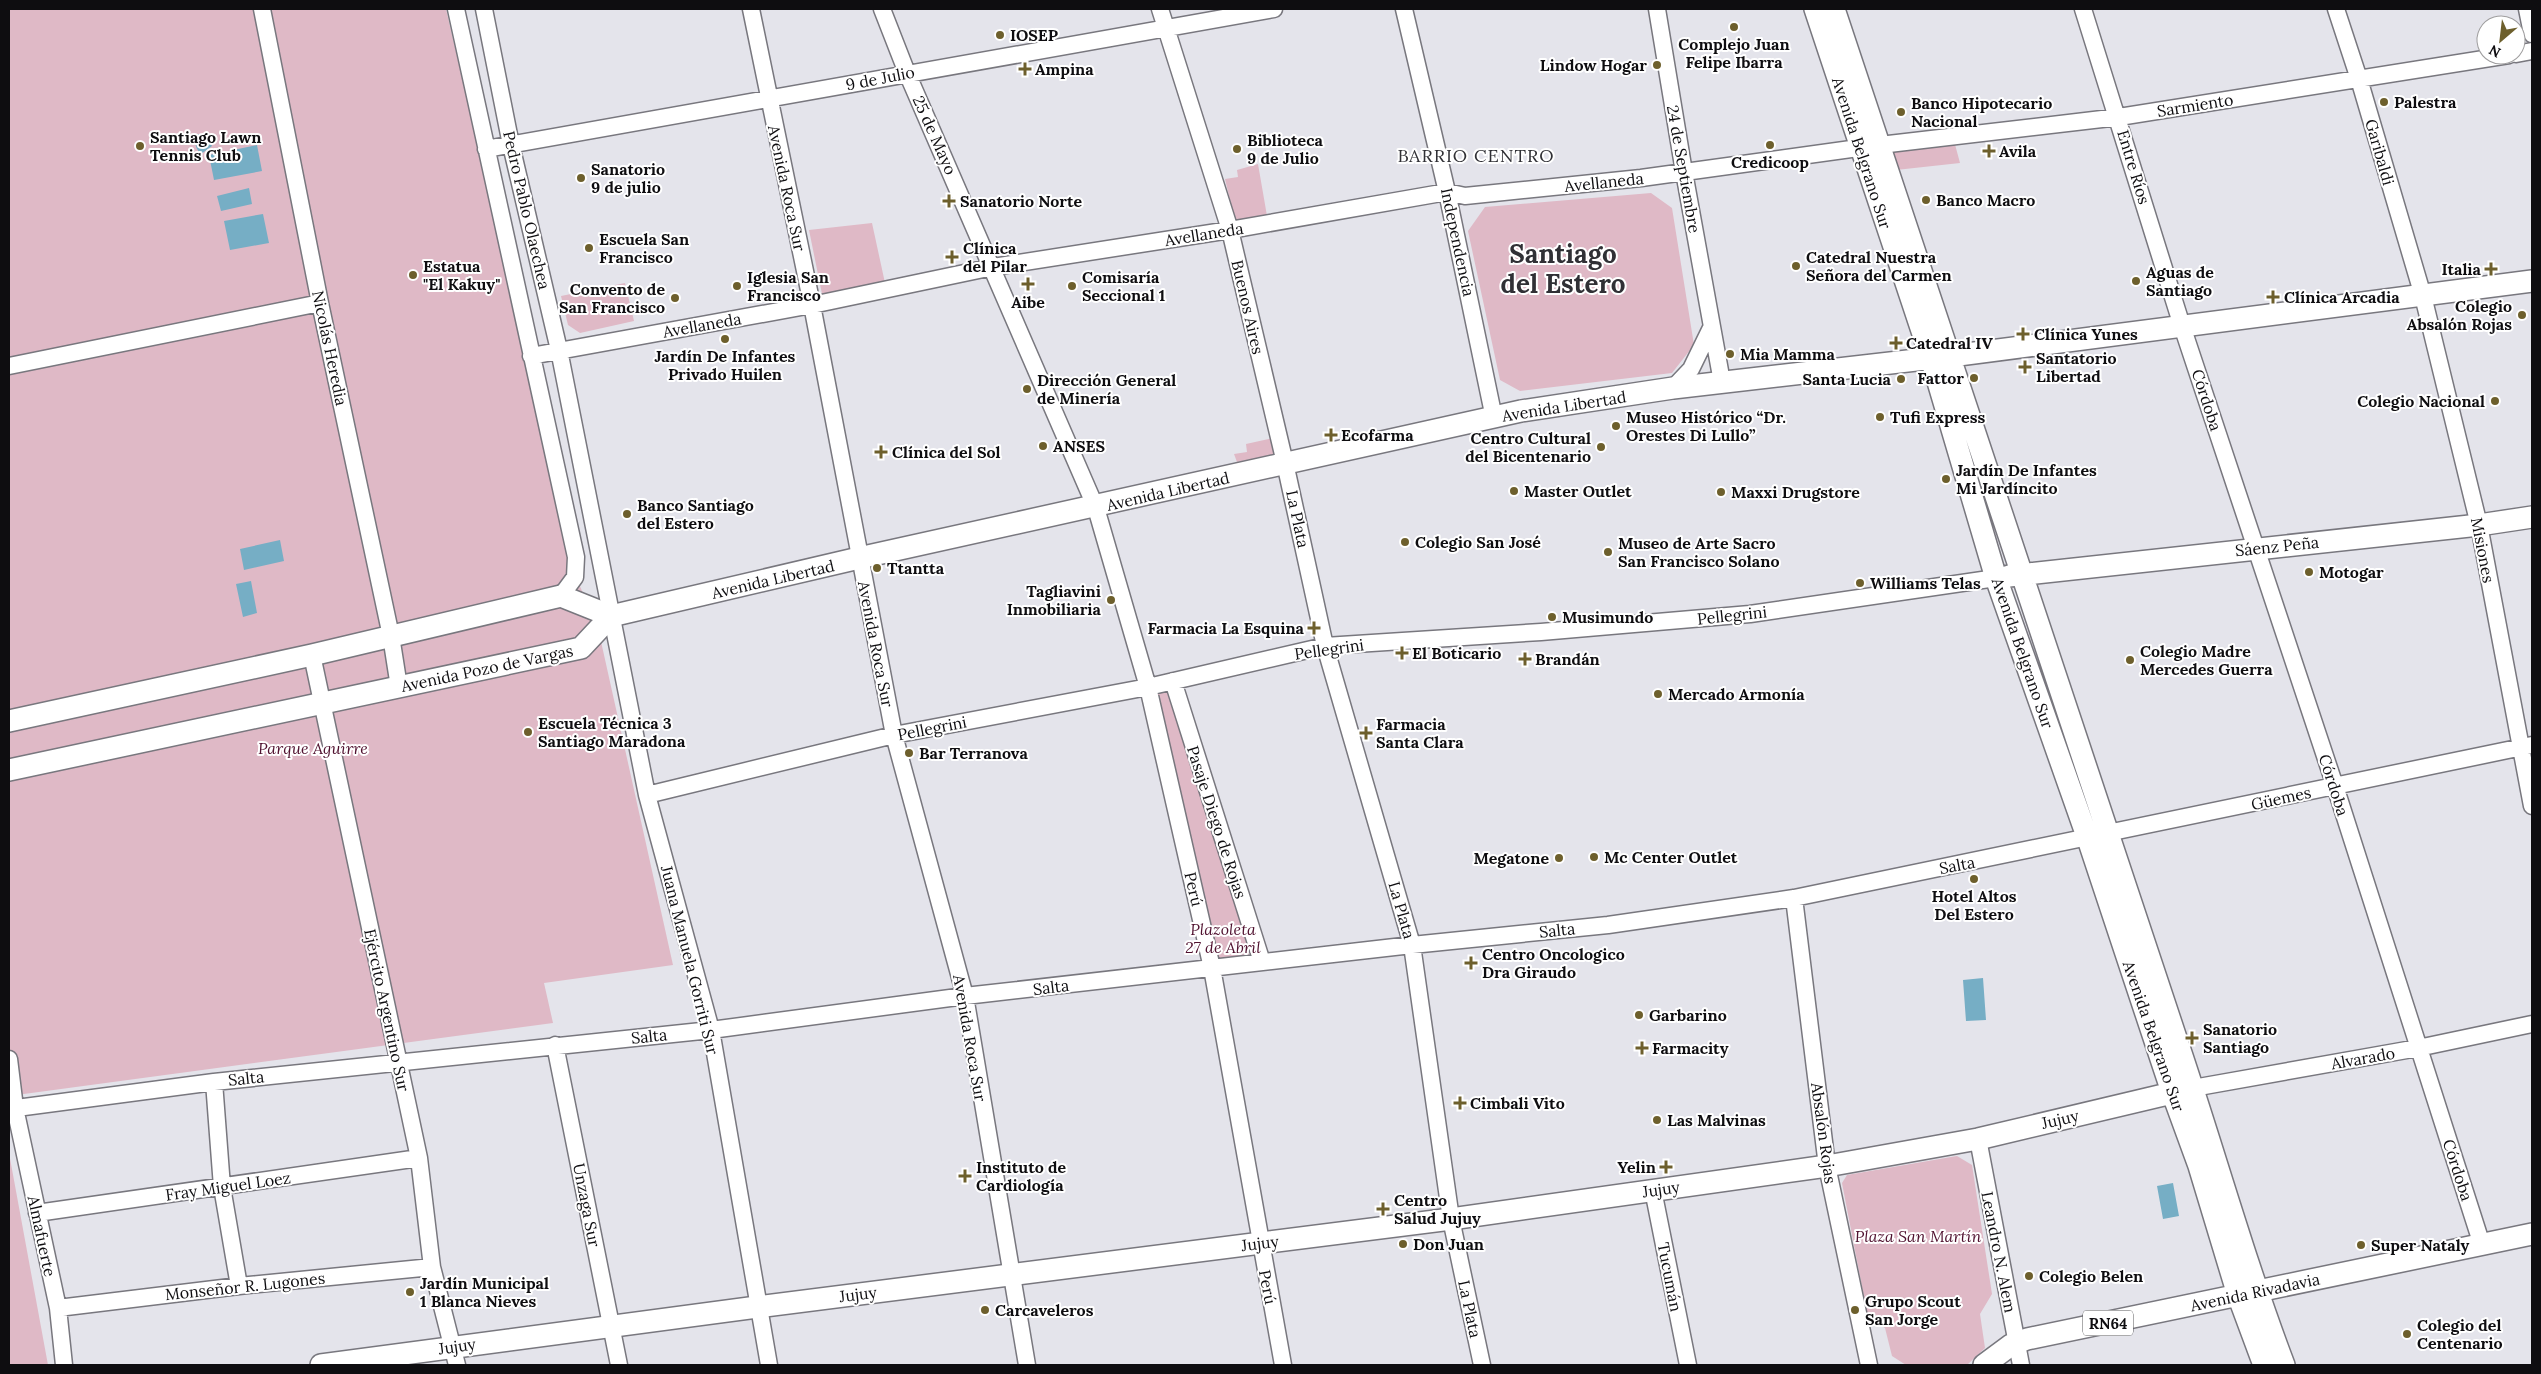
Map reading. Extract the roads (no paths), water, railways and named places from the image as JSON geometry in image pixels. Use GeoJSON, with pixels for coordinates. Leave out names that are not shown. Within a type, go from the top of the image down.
{"type":"FeatureCollection","features":[{"type":"Feature","properties":{"kind":"main road","name":"Avenida Belgrano Sur"},"geometry":{"type":"LineString","coordinates":[[1814,9],[1870,147],[1941,357],[2021,573],[2172,1092],[2247,1293]]}},
{"type":"Feature","properties":{"kind":"main road","name":"Avenida Belgrano Sur"},"geometry":{"type":"LineString","coordinates":[[1834,9],[1870,147]]}},
{"type":"Feature","properties":{"kind":"main road","name":"Avenida Libertad"},"geometry":{"type":"LineString","coordinates":[[611,616],[859,558],[1096,508],[1285,463],[1522,411],[1673,388],[1941,357],[2532,281]]}},
{"type":"Feature","properties":{"kind":"main road","name":"Avenida Belgrano Sur"},"geometry":{"type":"LineString","coordinates":[[1941,357],[1996,578],[2098,836],[2193,1088],[2247,1293]]}},
{"type":"Feature","properties":{"kind":"main road","name":"Sáenz Peña"},"geometry":{"type":"LineString","coordinates":[[2021,573],[2532,517]]}},
{"type":"Feature","properties":{"kind":"main road","name":"Pellegrini"},"geometry":{"type":"LineString","coordinates":[[1996,578],[2021,573]]}},
{"type":"Feature","properties":{"kind":"main road"},"geometry":{"type":"LineString","coordinates":[[9,721],[312,655],[561,596],[611,616]]}},
{"type":"Feature","properties":{"kind":"main road","name":"Avenida Pozo de Vargas"},"geometry":{"type":"LineString","coordinates":[[9,770],[581,648],[611,616]]}},
{"type":"Feature","properties":{"kind":"main road","name":"Jujuy"},"geometry":{"type":"LineString","coordinates":[[321,1365],[455,1356],[611,1326],[1451,1219],[1827,1166],[1978,1139],[2193,1088]]}},
{"type":"Feature","properties":{"kind":"main road","name":"Avenida Rivadavia"},"geometry":{"type":"LineString","coordinates":[[1984,1365],[2016,1342],[2532,1234]]}},
{"type":"Feature","properties":{"kind":"main road"},"geometry":{"type":"LineString","coordinates":[[2247,1293],[2264,1365]]}},
{"type":"Feature","properties":{"kind":"main road"},"geometry":{"type":"LineString","coordinates":[[2247,1293],[2284,1365]]}},
{"type":"Feature","properties":{"kind":"street","name":"Nicolás Heredia"},"geometry":{"type":"LineString","coordinates":[[262,9],[320,302],[391,636],[399,687]]}},
{"type":"Feature","properties":{"kind":"street","name":"Pedro Pablo Olaechea"},"geometry":{"type":"LineString","coordinates":[[456,9],[576,557],[575,577],[561,596]]}},
{"type":"Feature","properties":{"kind":"street","name":"Pedro Pablo Olaechea"},"geometry":{"type":"LineString","coordinates":[[484,9],[511,145],[559,350],[611,616]]}},
{"type":"Feature","properties":{"kind":"street","name":"Avenida Roca Sur"},"geometry":{"type":"LineString","coordinates":[[750,9],[812,305],[894,735],[965,996],[1010,1274],[1027,1365]]}},
{"type":"Feature","properties":{"kind":"street","name":"25 de Mayo"},"geometry":{"type":"LineString","coordinates":[[882,9],[1096,508]]}},
{"type":"Feature","properties":{"kind":"street","name":"Buenos Aires"},"geometry":{"type":"LineString","coordinates":[[1160,9],[1230,230],[1285,463]]}},
{"type":"Feature","properties":{"kind":"street","name":"9 de Julio"},"geometry":{"type":"LineString","coordinates":[[486,150],[1274,9]]}},
{"type":"Feature","properties":{"kind":"street","name":"Independencia"},"geometry":{"type":"LineString","coordinates":[[1404,9],[1447,192],[1494,418]]}},
{"type":"Feature","properties":{"kind":"street","name":"24 de Septiembre"},"geometry":{"type":"LineString","coordinates":[[1657,9],[1711,328],[1722,382]]}},
{"type":"Feature","properties":{"kind":"street","name":"Entre Ríos"},"geometry":{"type":"LineString","coordinates":[[2084,9],[2119,117],[2182,326]]}},
{"type":"Feature","properties":{"kind":"street","name":"Garibaldi"},"geometry":{"type":"LineString","coordinates":[[2336,9],[2359,80],[2422,296]]}},
{"type":"Feature","properties":{"kind":"street"},"geometry":{"type":"LineString","coordinates":[[2527,9],[2532,34]]}},
{"type":"Feature","properties":{"kind":"street","name":"Sarmiento"},"geometry":{"type":"LineString","coordinates":[[1870,147],[2119,117],[2476,60]]}},
{"type":"Feature","properties":{"kind":"street","name":"Avellaneda"},"geometry":{"type":"LineString","coordinates":[[531,356],[812,305],[993,267],[1230,230],[1447,192],[1466,196],[1684,172],[1870,147]]}},
{"type":"Feature","properties":{"kind":"street","name":"Misiones"},"geometry":{"type":"LineString","coordinates":[[2422,296],[2479,524],[2526,746],[2532,806]]}},
{"type":"Feature","properties":{"kind":"street"},"geometry":{"type":"LineString","coordinates":[[9,366],[320,302]]}},
{"type":"Feature","properties":{"kind":"street","name":"Córdoba"},"geometry":{"type":"LineString","coordinates":[[2182,326],[2335,786],[2482,1245]]}},
{"type":"Feature","properties":{"kind":"street"},"geometry":{"type":"LineString","coordinates":[[1673,388],[1691,370],[1711,328]]}},
{"type":"Feature","properties":{"kind":"street","name":"La Plata"},"geometry":{"type":"LineString","coordinates":[[1285,463],[1325,646],[1412,945],[1451,1219],[1482,1365]]}},
{"type":"Feature","properties":{"kind":"street","name":"Perú"},"geometry":{"type":"LineString","coordinates":[[1096,508],[1148,687],[1212,968],[1283,1365]]}},
{"type":"Feature","properties":{"kind":"street","name":"Pellegrini"},"geometry":{"type":"LineString","coordinates":[[647,794],[894,735],[1173,682],[1325,646],[1540,632],[1750,614],[1996,578]]}},
{"type":"Feature","properties":{"kind":"street","name":"Juana Manuela Gorriti Sur"},"geometry":{"type":"LineString","coordinates":[[611,616],[647,794],[711,1030],[757,1306],[769,1365]]}},
{"type":"Feature","properties":{"kind":"street","name":"Ejército Argentino Sur"},"geometry":{"type":"LineString","coordinates":[[312,655],[419,1158],[432,1268],[455,1356]]}},
{"type":"Feature","properties":{"kind":"street","name":"Pasaje Diego de Rojas"},"geometry":{"type":"LineString","coordinates":[[1173,682],[1262,962]]}},
{"type":"Feature","properties":{"kind":"street","name":"Güemes"},"geometry":{"type":"LineString","coordinates":[[2098,836],[2526,746]]}},
{"type":"Feature","properties":{"kind":"street","name":"Salta"},"geometry":{"type":"LineString","coordinates":[[12,1108],[214,1082],[398,1061],[711,1030],[965,996],[1412,945],[1608,925],[1794,898],[2098,836]]}},
{"type":"Feature","properties":{"kind":"street","name":"Absalón Rojas"},"geometry":{"type":"LineString","coordinates":[[1794,898],[1827,1166],[1869,1365]]}},
{"type":"Feature","properties":{"kind":"street","name":"Alvarado"},"geometry":{"type":"LineString","coordinates":[[2193,1088],[2418,1048],[2532,1024]]}},
{"type":"Feature","properties":{"kind":"street","name":"Unzaga Sur"},"geometry":{"type":"LineString","coordinates":[[555,1045],[619,1365]]}},
{"type":"Feature","properties":{"kind":"street","name":"Almafuerte"},"geometry":{"type":"LineString","coordinates":[[9,1059],[12,1108],[58,1308],[64,1365]]}},
{"type":"Feature","properties":{"kind":"street"},"geometry":{"type":"LineString","coordinates":[[214,1082],[222,1187],[239,1286]]}},
{"type":"Feature","properties":{"kind":"street","name":"Leandro N. Alem"},"geometry":{"type":"LineString","coordinates":[[1978,1139],[2021,1365]]}},
{"type":"Feature","properties":{"kind":"street","name":"Fray Miguel Loez"},"geometry":{"type":"LineString","coordinates":[[37,1213],[419,1158]]}},
{"type":"Feature","properties":{"kind":"street","name":"Tucumán"},"geometry":{"type":"LineString","coordinates":[[1653,1190],[1688,1365]]}},
{"type":"Feature","properties":{"kind":"street","name":"Monseñor R. Lugones"},"geometry":{"type":"LineString","coordinates":[[58,1308],[239,1286],[432,1268]]}},
{"type":"Feature","properties":{"kind":"water"},"geometry":{"type":"Polygon","coordinates":[[[197,134],[206,135],[212,146],[201,154],[196,145],[197,134]]]}},
{"type":"Feature","properties":{"kind":"water"},"geometry":{"type":"Polygon","coordinates":[[[257,145],[262,171],[214,180],[209,155],[257,145]]]}},
{"type":"Feature","properties":{"kind":"water"},"geometry":{"type":"Polygon","coordinates":[[[249,188],[252,204],[221,211],[217,196],[249,188]]]}},
{"type":"Feature","properties":{"kind":"water"},"geometry":{"type":"Polygon","coordinates":[[[263,214],[269,243],[230,250],[224,221],[263,214]]]}},
{"type":"Feature","properties":{"kind":"water"},"geometry":{"type":"Polygon","coordinates":[[[280,540],[284,561],[244,570],[240,549],[280,540]]]}},
{"type":"Feature","properties":{"kind":"water"},"geometry":{"type":"Polygon","coordinates":[[[251,581],[257,613],[243,617],[236,584],[251,581]]]}},
{"type":"Feature","properties":{"kind":"water"},"geometry":{"type":"Polygon","coordinates":[[[1983,978],[1986,1020],[1966,1021],[1963,980],[1983,978]]]}},
{"type":"Feature","properties":{"kind":"water"},"geometry":{"type":"Polygon","coordinates":[[[2173,1183],[2179,1216],[2163,1219],[2157,1186],[2173,1183]]]}},
{"type":"Feature","properties":{"kind":"place","name":"Complejo Juan Felipe Ibarra"},"geometry":{"type":"Point","coordinates":[1734,27]}},
{"type":"Feature","properties":{"kind":"place","name":"IOSEP"},"geometry":{"type":"Point","coordinates":[1000,35]}},
{"type":"Feature","properties":{"kind":"place","name":"Lindow Hogar"},"geometry":{"type":"Point","coordinates":[1657,65]}},
{"type":"Feature","properties":{"kind":"place","name":"Ampina"},"geometry":{"type":"Point","coordinates":[1025,69]}},
{"type":"Feature","properties":{"kind":"place","name":"Palestra"},"geometry":{"type":"Point","coordinates":[2384,102]}},
{"type":"Feature","properties":{"kind":"place","name":"Banco Hipotecario Nacional"},"geometry":{"type":"Point","coordinates":[1901,112]}},
{"type":"Feature","properties":{"kind":"place","name":"Credicoop"},"geometry":{"type":"Point","coordinates":[1770,145]}},
{"type":"Feature","properties":{"kind":"place","name":"Santiago Lawn Tennis Club"},"geometry":{"type":"Point","coordinates":[140,146]}},
{"type":"Feature","properties":{"kind":"place","name":"Biblioteca 9 de Julio"},"geometry":{"type":"Point","coordinates":[1237,149]}},
{"type":"Feature","properties":{"kind":"place","name":"Avila"},"geometry":{"type":"Point","coordinates":[1989,151]}},
{"type":"Feature","properties":{"kind":"place","name":"Sanatorio 9 de julio"},"geometry":{"type":"Point","coordinates":[581,178]}},
{"type":"Feature","properties":{"kind":"place","name":"Banco Macro"},"geometry":{"type":"Point","coordinates":[1926,200]}},
{"type":"Feature","properties":{"kind":"place","name":"Sanatorio Norte"},"geometry":{"type":"Point","coordinates":[949,201]}},
{"type":"Feature","properties":{"kind":"place","name":"Escuela San Francisco"},"geometry":{"type":"Point","coordinates":[589,248]}},
{"type":"Feature","properties":{"kind":"place","name":"Clínica del Pilar"},"geometry":{"type":"Point","coordinates":[952,257]}},
{"type":"Feature","properties":{"kind":"place","name":"Catedral Nuestra Señora del Carmen"},"geometry":{"type":"Point","coordinates":[1796,266]}},
{"type":"Feature","properties":{"kind":"place","name":"Italia"},"geometry":{"type":"Point","coordinates":[2491,269]}},
{"type":"Feature","properties":{"kind":"place","name":"Estatua \"El Kakuy\""},"geometry":{"type":"Point","coordinates":[413,275]}},
{"type":"Feature","properties":{"kind":"place","name":"Aguas de Santiago"},"geometry":{"type":"Point","coordinates":[2136,281]}},
{"type":"Feature","properties":{"kind":"place","name":"Aibe"},"geometry":{"type":"Point","coordinates":[1028,284]}},
{"type":"Feature","properties":{"kind":"place","name":"Iglesia San Francisco"},"geometry":{"type":"Point","coordinates":[737,286]}},
{"type":"Feature","properties":{"kind":"place","name":"Comisaría Seccional 1"},"geometry":{"type":"Point","coordinates":[1072,286]}},
{"type":"Feature","properties":{"kind":"place","name":"Clínica Arcadia"},"geometry":{"type":"Point","coordinates":[2273,297]}},
{"type":"Feature","properties":{"kind":"place","name":"Convento de San Francisco"},"geometry":{"type":"Point","coordinates":[675,298]}},
{"type":"Feature","properties":{"kind":"place","name":"Colegio Absalón Rojas"},"geometry":{"type":"Point","coordinates":[2522,315]}},
{"type":"Feature","properties":{"kind":"place","name":"Clínica Yunes"},"geometry":{"type":"Point","coordinates":[2023,334]}},
{"type":"Feature","properties":{"kind":"place","name":"Jardín De Infantes Privado Huilen"},"geometry":{"type":"Point","coordinates":[725,339]}},
{"type":"Feature","properties":{"kind":"place","name":"Catedral IV"},"geometry":{"type":"Point","coordinates":[1896,343]}},
{"type":"Feature","properties":{"kind":"place","name":"Mia Mamma"},"geometry":{"type":"Point","coordinates":[1730,354]}},
{"type":"Feature","properties":{"kind":"place","name":"Santatorio Libertad"},"geometry":{"type":"Point","coordinates":[2025,367]}},
{"type":"Feature","properties":{"kind":"place","name":"Fattor"},"geometry":{"type":"Point","coordinates":[1974,378]}},
{"type":"Feature","properties":{"kind":"place","name":"Santa Lucia"},"geometry":{"type":"Point","coordinates":[1901,379]}},
{"type":"Feature","properties":{"kind":"place","name":"Dirección General de Minería"},"geometry":{"type":"Point","coordinates":[1027,389]}},
{"type":"Feature","properties":{"kind":"place","name":"Colegio Nacional"},"geometry":{"type":"Point","coordinates":[2495,401]}},
{"type":"Feature","properties":{"kind":"place","name":"Tufi Express"},"geometry":{"type":"Point","coordinates":[1880,417]}},
{"type":"Feature","properties":{"kind":"place","name":"Museo Histórico “Dr. Orestes Di Lullo”"},"geometry":{"type":"Point","coordinates":[1616,426]}},
{"type":"Feature","properties":{"kind":"place","name":"Ecofarma"},"geometry":{"type":"Point","coordinates":[1331,435]}},
{"type":"Feature","properties":{"kind":"place","name":"ANSES"},"geometry":{"type":"Point","coordinates":[1043,446]}},
{"type":"Feature","properties":{"kind":"place","name":"Centro Cultural del Bicentenario"},"geometry":{"type":"Point","coordinates":[1601,447]}},
{"type":"Feature","properties":{"kind":"place","name":"Clínica del Sol"},"geometry":{"type":"Point","coordinates":[881,452]}},
{"type":"Feature","properties":{"kind":"place","name":"Jardín De Infantes Mi Jardíncito"},"geometry":{"type":"Point","coordinates":[1946,479]}},
{"type":"Feature","properties":{"kind":"place","name":"Master Outlet"},"geometry":{"type":"Point","coordinates":[1514,491]}},
{"type":"Feature","properties":{"kind":"place","name":"Maxxi Drugstore"},"geometry":{"type":"Point","coordinates":[1721,492]}},
{"type":"Feature","properties":{"kind":"place","name":"Banco Santiago del Estero"},"geometry":{"type":"Point","coordinates":[627,514]}},
{"type":"Feature","properties":{"kind":"place","name":"Colegio San José"},"geometry":{"type":"Point","coordinates":[1405,542]}},
{"type":"Feature","properties":{"kind":"place","name":"Museo de Arte Sacro San Francisco Solano"},"geometry":{"type":"Point","coordinates":[1608,552]}},
{"type":"Feature","properties":{"kind":"place","name":"Ttantta"},"geometry":{"type":"Point","coordinates":[877,568]}},
{"type":"Feature","properties":{"kind":"place","name":"Motogar"},"geometry":{"type":"Point","coordinates":[2309,572]}},
{"type":"Feature","properties":{"kind":"place","name":"Williams Telas"},"geometry":{"type":"Point","coordinates":[1860,583]}},
{"type":"Feature","properties":{"kind":"place","name":"Tagliavini Inmobiliaria"},"geometry":{"type":"Point","coordinates":[1111,600]}},
{"type":"Feature","properties":{"kind":"place","name":"Musimundo"},"geometry":{"type":"Point","coordinates":[1552,617]}},
{"type":"Feature","properties":{"kind":"place","name":"Farmacia La Esquina"},"geometry":{"type":"Point","coordinates":[1314,628]}},
{"type":"Feature","properties":{"kind":"place","name":"El Boticario"},"geometry":{"type":"Point","coordinates":[1402,653]}},
{"type":"Feature","properties":{"kind":"place","name":"Brandán"},"geometry":{"type":"Point","coordinates":[1525,659]}},
{"type":"Feature","properties":{"kind":"place","name":"Colegio Madre Mercedes Guerra"},"geometry":{"type":"Point","coordinates":[2130,660]}},
{"type":"Feature","properties":{"kind":"place","name":"Mercado Armonía"},"geometry":{"type":"Point","coordinates":[1658,694]}},
{"type":"Feature","properties":{"kind":"place","name":"Escuela Técnica 3 Santiago Maradona"},"geometry":{"type":"Point","coordinates":[528,732]}},
{"type":"Feature","properties":{"kind":"place","name":"Farmacia Santa Clara"},"geometry":{"type":"Point","coordinates":[1366,733]}},
{"type":"Feature","properties":{"kind":"place","name":"Bar Terranova"},"geometry":{"type":"Point","coordinates":[909,753]}},
{"type":"Feature","properties":{"kind":"place","name":"Mc Center Outlet"},"geometry":{"type":"Point","coordinates":[1594,857]}},
{"type":"Feature","properties":{"kind":"place","name":"Megatone"},"geometry":{"type":"Point","coordinates":[1559,858]}},
{"type":"Feature","properties":{"kind":"place","name":"Hotel Altos Del Estero"},"geometry":{"type":"Point","coordinates":[1974,879]}},
{"type":"Feature","properties":{"kind":"place","name":"Centro Oncologico Dra Giraudo"},"geometry":{"type":"Point","coordinates":[1471,963]}},
{"type":"Feature","properties":{"kind":"place","name":"Garbarino"},"geometry":{"type":"Point","coordinates":[1639,1015]}},
{"type":"Feature","properties":{"kind":"place","name":"Sanatorio Santiago"},"geometry":{"type":"Point","coordinates":[2192,1038]}},
{"type":"Feature","properties":{"kind":"place","name":"Farmacity"},"geometry":{"type":"Point","coordinates":[1642,1048]}},
{"type":"Feature","properties":{"kind":"place","name":"Cimbali Vito"},"geometry":{"type":"Point","coordinates":[1460,1103]}},
{"type":"Feature","properties":{"kind":"place","name":"Las Malvinas"},"geometry":{"type":"Point","coordinates":[1657,1120]}},
{"type":"Feature","properties":{"kind":"place","name":"Yelin"},"geometry":{"type":"Point","coordinates":[1666,1167]}},
{"type":"Feature","properties":{"kind":"place","name":"Instituto de Cardiología"},"geometry":{"type":"Point","coordinates":[965,1176]}},
{"type":"Feature","properties":{"kind":"place","name":"Centro Salud Jujuy"},"geometry":{"type":"Point","coordinates":[1383,1209]}},
{"type":"Feature","properties":{"kind":"place","name":"Don Juan"},"geometry":{"type":"Point","coordinates":[1403,1244]}},
{"type":"Feature","properties":{"kind":"place","name":"Super Nataly"},"geometry":{"type":"Point","coordinates":[2361,1245]}},
{"type":"Feature","properties":{"kind":"place","name":"Colegio Belen"},"geometry":{"type":"Point","coordinates":[2029,1276]}},
{"type":"Feature","properties":{"kind":"place","name":"Jardín Municipal 1 Blanca Nieves"},"geometry":{"type":"Point","coordinates":[410,1292]}},
{"type":"Feature","properties":{"kind":"place","name":"Carcaveleros"},"geometry":{"type":"Point","coordinates":[985,1310]}},
{"type":"Feature","properties":{"kind":"place","name":"Grupo Scout San Jorge"},"geometry":{"type":"Point","coordinates":[1855,1310]}},
{"type":"Feature","properties":{"kind":"place","name":"Colegio del Centenario"},"geometry":{"type":"Point","coordinates":[2407,1334]}},
{"type":"Feature","properties":{"kind":"district","name":"BARRIO CENTRO"},"geometry":{"type":"Point","coordinates":[1476,155]}},
{"type":"Feature","properties":{"kind":"district","name":"Santiago del Estero"},"geometry":{"type":"Point","coordinates":[1563,268]}},
{"type":"Feature","properties":{"kind":"park label","name":"Parque Aguirre"},"geometry":{"type":"Point","coordinates":[313,748]}},
{"type":"Feature","properties":{"kind":"park label","name":"Plazoleta 27 de Abril"},"geometry":{"type":"Point","coordinates":[1223,938]}},
{"type":"Feature","properties":{"kind":"park label","name":"Plaza San Martín"},"geometry":{"type":"Point","coordinates":[1918,1236]}}]}
